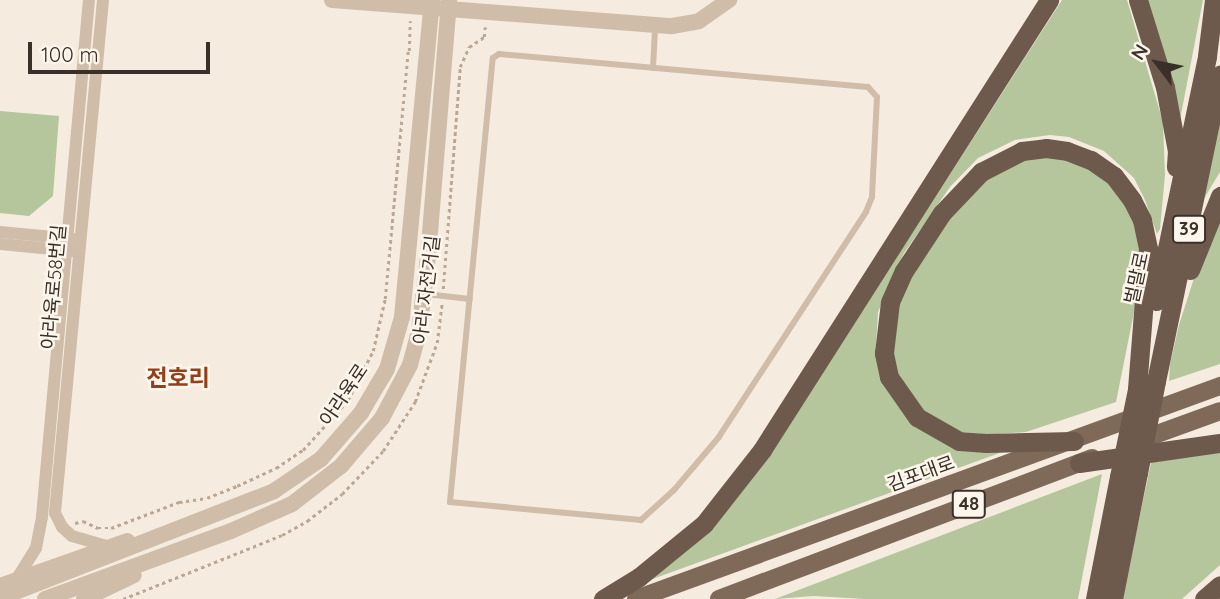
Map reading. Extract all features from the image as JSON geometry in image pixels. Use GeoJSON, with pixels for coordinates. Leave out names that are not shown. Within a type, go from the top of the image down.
{"type":"FeatureCollection","features":[{"type":"Feature","properties":{"kind":"highway"},"geometry":{"type":"LineString","coordinates":[[603,599],[639,577],[704,524],[762,450],[1051,0]]}},
{"type":"Feature","properties":{"kind":"highway"},"geometry":{"type":"LineString","coordinates":[[1138,0],[1172,123],[1177,151],[1174,213]]}},
{"type":"Feature","properties":{"kind":"highway","name":"벌말로"},"geometry":{"type":"LineString","coordinates":[[1113,599],[1137,389],[1207,56],[1214,0]]}},
{"type":"Feature","properties":{"kind":"highway","name":"벌말로"},"geometry":{"type":"LineString","coordinates":[[1094,599],[1156,382],[1220,75]]}},
{"type":"Feature","properties":{"kind":"highway"},"geometry":{"type":"LineString","coordinates":[[1074,441],[959,441],[917,416],[889,377],[884,353],[890,302],[904,271],[942,213],[981,172],[1022,151],[1046,148],[1067,151],[1091,160],[1114,176],[1132,200],[1142,220],[1148,248],[1137,389]]}},
{"type":"Feature","properties":{"kind":"highway"},"geometry":{"type":"LineString","coordinates":[[1169,320],[1220,196]]}},
{"type":"Feature","properties":{"kind":"highway"},"geometry":{"type":"LineString","coordinates":[[1079,463],[1220,443]]}},
{"type":"Feature","properties":{"kind":"highway"},"geometry":{"type":"LineString","coordinates":[[1204,599],[1220,585]]}},
{"type":"Feature","properties":{"kind":"main road","name":"김포대로"},"geometry":{"type":"LineString","coordinates":[[636,599],[1220,386]]}},
{"type":"Feature","properties":{"kind":"main road","name":"48"},"geometry":{"type":"LineString","coordinates":[[719,599],[1220,411]]}},
{"type":"Feature","properties":{"kind":"street"},"geometry":{"type":"LineString","coordinates":[[16,580],[31,559],[39,536],[73,245],[89,0]]}},
{"type":"Feature","properties":{"kind":"street","name":"아라육로58번길"},"geometry":{"type":"LineString","coordinates":[[103,0],[73,245],[55,513],[62,527],[72,536],[107,546]]}},
{"type":"Feature","properties":{"kind":"street"},"geometry":{"type":"LineString","coordinates":[[332,0],[440,5],[672,26],[699,21],[729,0]]}},
{"type":"Feature","properties":{"kind":"street"},"geometry":{"type":"LineString","coordinates":[[440,5],[486,20],[656,33],[699,31],[720,20],[739,0]]}},
{"type":"Feature","properties":{"kind":"street"},"geometry":{"type":"LineString","coordinates":[[45,599],[292,504],[327,479],[358,449],[382,418],[410,365],[419,331],[424,294],[440,5]]}},
{"type":"Feature","properties":{"kind":"street","name":"아라육로"},"geometry":{"type":"LineString","coordinates":[[0,598],[252,500],[290,482],[335,445],[361,413],[383,378],[396,345],[402,317],[440,5]]}},
{"type":"Feature","properties":{"kind":"street"},"geometry":{"type":"LineString","coordinates":[[0,232],[73,245]]}},
{"type":"Feature","properties":{"kind":"street"},"geometry":{"type":"LineString","coordinates":[[0,244],[73,245]]}},
{"type":"Feature","properties":{"kind":"street"},"geometry":{"type":"LineString","coordinates":[[0,586],[107,546],[174,530]]}},
{"type":"Feature","properties":{"kind":"street"},"geometry":{"type":"LineString","coordinates":[[84,599],[108,590],[178,550]]}},
{"type":"Feature","properties":{"kind":"lane"},"geometry":{"type":"LineString","coordinates":[[653,68],[656,33]]}},
{"type":"Feature","properties":{"kind":"lane"},"geometry":{"type":"LineString","coordinates":[[499,54],[653,68],[868,87],[877,97],[872,197],[866,212],[706,454],[674,490],[641,520],[450,502],[494,56],[499,54]]}},
{"type":"Feature","properties":{"kind":"lane"},"geometry":{"type":"LineString","coordinates":[[424,294],[470,299]]}},
{"type":"Feature","properties":{"kind":"path","name":"아라 자전거길"},"geometry":{"type":"LineString","coordinates":[[123,599],[295,528],[356,481],[383,451],[415,402],[436,343],[460,67],[469,47],[484,37]]}},
{"type":"Feature","properties":{"kind":"path","name":"아라 자전거길"},"geometry":{"type":"LineString","coordinates":[[83,521],[98,528],[111,528],[179,502],[207,498],[237,486],[276,468],[303,450],[348,400],[373,351],[386,299],[408,51]]}},
{"type":"Feature","properties":{"kind":"green space"},"geometry":{"type":"Polygon","coordinates":[[[1062,0],[1127,0],[1163,122],[1165,175],[1160,229],[1157,234],[1134,178],[1104,151],[1069,137],[1050,135],[1015,140],[978,158],[950,187],[904,253],[878,312],[876,347],[916,424],[1005,451],[639,584],[694,544],[730,507],[767,459],[1062,0]]]}},
{"type":"Feature","properties":{"kind":"green space"},"geometry":{"type":"Polygon","coordinates":[[[1142,0],[1203,0],[1179,125],[1142,0]]]}},
{"type":"Feature","properties":{"kind":"green space"},"geometry":{"type":"Polygon","coordinates":[[[0,111],[59,116],[53,196],[29,216],[0,213],[0,111]]]}},
{"type":"Feature","properties":{"kind":"green space"},"geometry":{"type":"Polygon","coordinates":[[[1220,116],[1220,172],[1202,202],[1220,116]]]}},
{"type":"Feature","properties":{"kind":"green space"},"geometry":{"type":"Polygon","coordinates":[[[1067,154],[1108,178],[1136,222],[1142,272],[1116,402],[1026,432],[969,436],[922,413],[896,375],[889,329],[919,255],[996,164],[1067,154]]]}},
{"type":"Feature","properties":{"kind":"green space"},"geometry":{"type":"Polygon","coordinates":[[[1220,197],[1220,364],[1169,381],[1179,325],[1220,197]]]}},
{"type":"Feature","properties":{"kind":"green space"},"geometry":{"type":"Polygon","coordinates":[[[1220,447],[1220,565],[1182,599],[1122,599],[1151,463],[1175,454],[1220,447]]]}},
{"type":"Feature","properties":{"kind":"green space"},"geometry":{"type":"Polygon","coordinates":[[[1102,474],[1078,599],[865,599],[814,596],[775,599],[1102,474]]]}},
{"type":"Feature","properties":{"kind":"district","name":"전호리"},"geometry":{"type":"Point","coordinates":[178,378]}}]}
